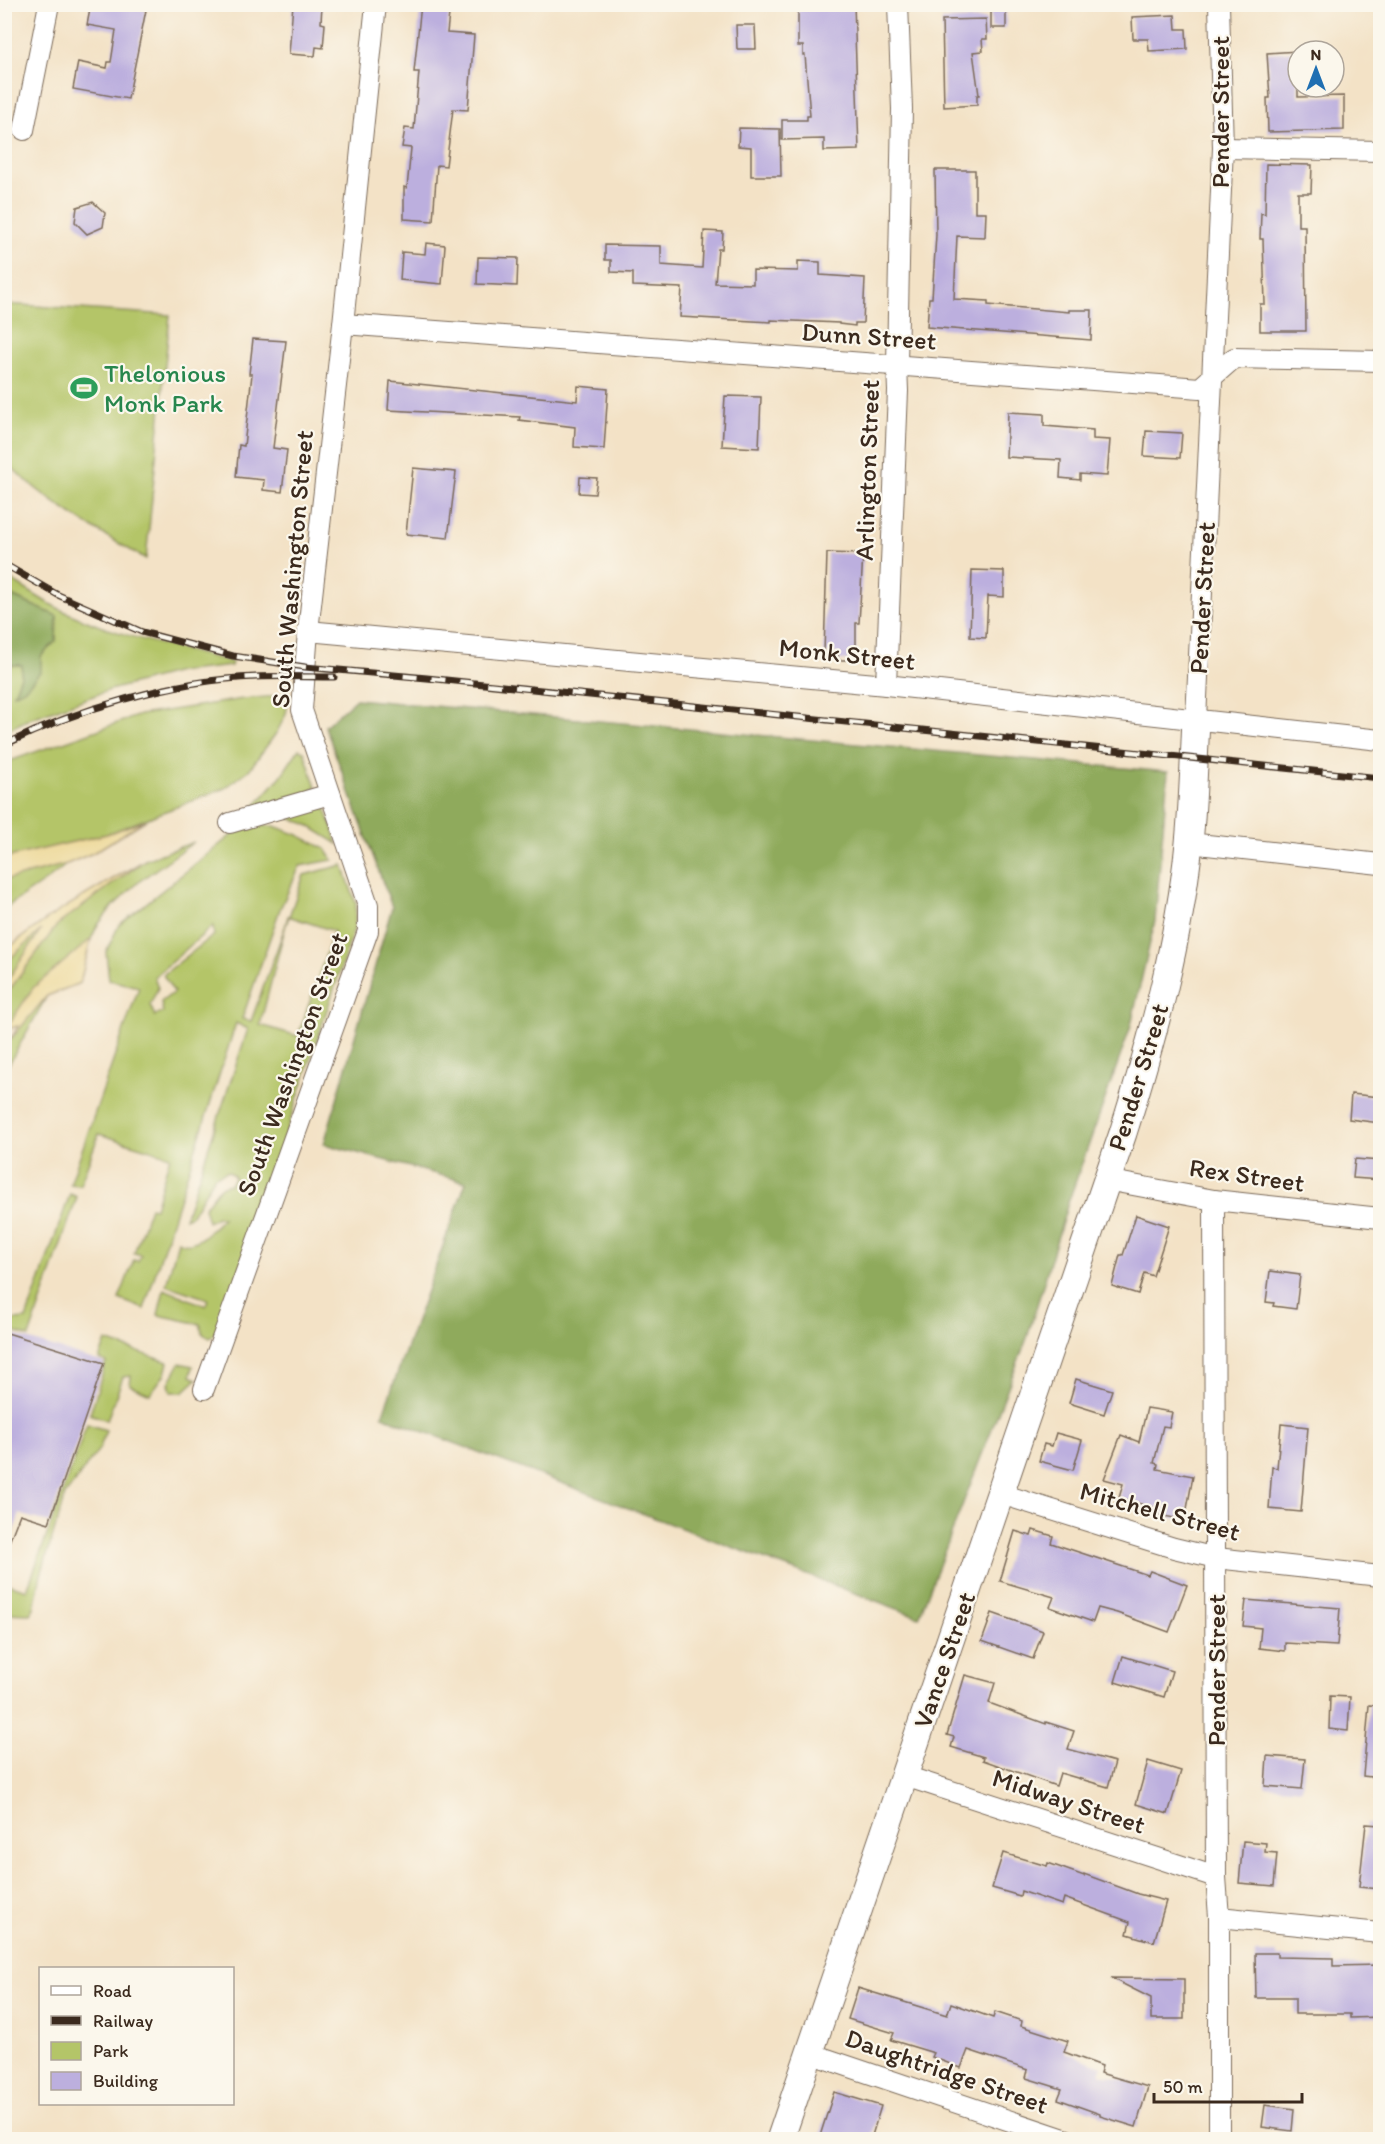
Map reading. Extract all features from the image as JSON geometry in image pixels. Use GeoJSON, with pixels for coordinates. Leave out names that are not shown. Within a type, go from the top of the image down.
{"type":"FeatureCollection","features":[{"type":"Feature","properties":{"kind":"street"},"geometry":{"type":"LineString","coordinates":[[24,130],[49,4]]}},
{"type":"Feature","properties":{"kind":"street","name":"South Washington Street"},"geometry":{"type":"LineString","coordinates":[[204,1389],[368,931],[368,905],[302,710],[308,631],[376,4]]}},
{"type":"Feature","properties":{"kind":"street","name":"Arlington Street"},"geometry":{"type":"LineString","coordinates":[[886,685],[898,392],[903,109],[898,4]]}},
{"type":"Feature","properties":{"kind":"street","name":"Pender Street"},"geometry":{"type":"LineString","coordinates":[[1106,1180],[1149,1048],[1167,978],[1189,843],[1214,375],[1223,148],[1219,4]]}},
{"type":"Feature","properties":{"kind":"street"},"geometry":{"type":"LineString","coordinates":[[1223,148],[1380,151]]}},
{"type":"Feature","properties":{"kind":"street","name":"Dunn Street"},"geometry":{"type":"LineString","coordinates":[[343,324],[1200,388],[1234,358],[1380,361]]}},
{"type":"Feature","properties":{"kind":"street","name":"Monk Street"},"geometry":{"type":"LineString","coordinates":[[308,631],[886,685],[1380,740]]}},
{"type":"Feature","properties":{"kind":"street"},"geometry":{"type":"LineString","coordinates":[[230,823],[330,794]]}},
{"type":"Feature","properties":{"kind":"street"},"geometry":{"type":"LineString","coordinates":[[1189,843],[1380,864]]}},
{"type":"Feature","properties":{"kind":"street","name":"Rex Street"},"geometry":{"type":"LineString","coordinates":[[1106,1180],[1214,1200],[1380,1218]]}},
{"type":"Feature","properties":{"kind":"street","name":"Vance Street"},"geometry":{"type":"LineString","coordinates":[[780,2139],[1106,1180]]}},
{"type":"Feature","properties":{"kind":"street","name":"Pender Street"},"geometry":{"type":"LineString","coordinates":[[1214,1200],[1219,2139]]}},
{"type":"Feature","properties":{"kind":"street","name":"Mitchell Street"},"geometry":{"type":"LineString","coordinates":[[1001,1494],[1174,1548],[1216,1558],[1380,1576]]}},
{"type":"Feature","properties":{"kind":"street","name":"Midway Street"},"geometry":{"type":"LineString","coordinates":[[905,1776],[1216,1877]]}},
{"type":"Feature","properties":{"kind":"street"},"geometry":{"type":"LineString","coordinates":[[1219,1917],[1380,1933]]}},
{"type":"Feature","properties":{"kind":"street","name":"Daughtridge Street"},"geometry":{"type":"LineString","coordinates":[[809,2053],[1067,2139]]}},
{"type":"Feature","properties":{"kind":"green space","name":"Thelonious Monk Park"},"geometry":{"type":"Polygon","coordinates":[[[4,304],[170,315],[146,559],[54,502],[5,461],[4,304]]]}},
{"type":"Feature","properties":{"kind":"green space"},"geometry":{"type":"Polygon","coordinates":[[[5,576],[69,614],[114,631],[232,662],[231,666],[179,672],[110,690],[29,719],[5,731],[5,665],[22,665],[21,676],[14,693],[41,656],[56,641],[57,616],[5,593],[5,576]]]}},
{"type":"Feature","properties":{"kind":"green space"},"geometry":{"type":"Polygon","coordinates":[[[4,593],[57,616],[56,641],[41,656],[41,671],[26,688],[14,694],[21,676],[22,665],[5,665],[4,593]]]}},
{"type":"Feature","properties":{"kind":"green space"},"geometry":{"type":"Polygon","coordinates":[[[289,695],[286,714],[277,732],[249,770],[225,788],[107,834],[5,858],[4,763],[140,715],[243,699],[289,695]]]}},
{"type":"Feature","properties":{"kind":"green space"},"geometry":{"type":"Polygon","coordinates":[[[356,699],[1168,772],[1155,921],[1130,1029],[1068,1203],[1027,1338],[919,1617],[382,1416],[466,1182],[324,1144],[392,907],[325,726],[356,699]]]}},
{"type":"Feature","properties":{"kind":"green space"},"geometry":{"type":"Polygon","coordinates":[[[299,749],[304,751],[316,787],[306,796],[252,809],[281,776],[299,749]]]}},
{"type":"Feature","properties":{"kind":"green space"},"geometry":{"type":"Polygon","coordinates":[[[324,804],[338,844],[306,824],[283,816],[324,804]]]}},
{"type":"Feature","properties":{"kind":"green space"},"geometry":{"type":"Polygon","coordinates":[[[255,826],[274,826],[326,849],[333,860],[300,866],[280,909],[242,1019],[251,1021],[285,927],[260,1025],[298,1036],[334,931],[289,916],[304,875],[343,865],[356,904],[355,926],[228,1307],[218,1331],[210,1338],[203,1334],[200,1324],[158,1315],[164,1289],[206,1306],[208,1299],[166,1285],[178,1241],[191,1243],[197,1241],[223,1218],[217,1217],[208,1222],[204,1208],[220,1187],[230,1184],[235,1177],[228,1171],[215,1176],[192,1215],[185,1218],[248,1029],[236,1023],[144,1309],[119,1299],[134,1260],[138,1261],[141,1255],[134,1253],[150,1207],[155,1208],[170,1156],[99,1134],[80,1185],[70,1184],[139,987],[109,980],[106,952],[119,925],[238,830],[255,826]],[[213,926],[154,977],[158,988],[150,1005],[155,1016],[163,1012],[161,1002],[174,992],[163,975],[214,935],[213,926]]]}},
{"type":"Feature","properties":{"kind":"green space"},"geometry":{"type":"Polygon","coordinates":[[[194,842],[141,880],[112,907],[97,926],[91,939],[5,1030],[5,996],[57,925],[145,860],[194,842]]]}},
{"type":"Feature","properties":{"kind":"green space"},"geometry":{"type":"Polygon","coordinates":[[[67,864],[47,880],[5,908],[5,880],[67,864]]]}},
{"type":"Feature","properties":{"kind":"green space"},"geometry":{"type":"Polygon","coordinates":[[[44,927],[5,984],[5,963],[44,927]]]}},
{"type":"Feature","properties":{"kind":"green space"},"geometry":{"type":"Polygon","coordinates":[[[47,996],[5,1071],[5,1030],[11,1038],[47,996]]]}},
{"type":"Feature","properties":{"kind":"green space"},"geometry":{"type":"Polygon","coordinates":[[[70,1194],[77,1197],[29,1337],[5,1329],[5,1318],[26,1319],[70,1194]]]}},
{"type":"Feature","properties":{"kind":"green space"},"geometry":{"type":"Polygon","coordinates":[[[106,1341],[168,1362],[165,1374],[150,1394],[130,1385],[131,1376],[123,1377],[107,1420],[90,1414],[106,1362],[99,1359],[106,1341]]]}},
{"type":"Feature","properties":{"kind":"green space"},"geometry":{"type":"Polygon","coordinates":[[[180,1363],[193,1366],[191,1376],[197,1379],[183,1392],[171,1392],[169,1383],[180,1363]]]}},
{"type":"Feature","properties":{"kind":"green space"},"geometry":{"type":"Polygon","coordinates":[[[87,1424],[106,1430],[100,1448],[65,1495],[41,1575],[34,1608],[30,1614],[5,1613],[5,1583],[27,1590],[87,1424]]]}},
{"type":"Feature","properties":{"kind":"sand"},"geometry":{"type":"Polygon","coordinates":[[[146,820],[93,853],[67,864],[5,880],[5,858],[107,834],[146,820]]]}},
{"type":"Feature","properties":{"kind":"sand"},"geometry":{"type":"Polygon","coordinates":[[[145,860],[57,925],[5,996],[5,984],[41,930],[5,963],[5,951],[55,914],[145,860]]]}},
{"type":"Feature","properties":{"kind":"sand"},"geometry":{"type":"Polygon","coordinates":[[[91,939],[80,983],[47,996],[11,1039],[18,1026],[5,1030],[33,988],[91,939]]]}},
{"type":"Feature","properties":{"kind":"building"},"geometry":{"type":"Polygon","coordinates":[[[91,4],[115,4],[146,10],[128,99],[73,89],[78,62],[107,68],[108,62],[111,62],[116,30],[87,25],[91,4]]]}},
{"type":"Feature","properties":{"kind":"building"},"geometry":{"type":"Polygon","coordinates":[[[293,4],[322,4],[321,23],[325,24],[323,48],[316,47],[315,56],[289,54],[293,4]]]}},
{"type":"Feature","properties":{"kind":"building"},"geometry":{"type":"Polygon","coordinates":[[[421,4],[450,4],[447,33],[474,35],[468,110],[453,109],[446,166],[437,165],[433,221],[404,219],[404,187],[407,188],[411,148],[402,147],[405,128],[414,129],[419,72],[414,72],[421,4]]]}},
{"type":"Feature","properties":{"kind":"building"},"geometry":{"type":"Polygon","coordinates":[[[798,4],[854,4],[859,150],[824,151],[824,139],[782,140],[782,120],[807,120],[807,116],[810,116],[805,55],[803,55],[803,46],[798,46],[798,4]]]}},
{"type":"Feature","properties":{"kind":"building"},"geometry":{"type":"Polygon","coordinates":[[[991,8],[1006,8],[1006,28],[991,28],[991,8]]]}},
{"type":"Feature","properties":{"kind":"building"},"geometry":{"type":"Polygon","coordinates":[[[1175,15],[1176,29],[1186,29],[1187,49],[1149,51],[1148,39],[1133,39],[1132,17],[1175,15]]]}},
{"type":"Feature","properties":{"kind":"building"},"geometry":{"type":"Polygon","coordinates":[[[986,19],[987,39],[982,39],[983,51],[973,52],[979,95],[977,95],[977,105],[944,107],[942,20],[986,19]]]}},
{"type":"Feature","properties":{"kind":"building"},"geometry":{"type":"Polygon","coordinates":[[[736,25],[755,25],[756,49],[737,49],[736,25]]]}},
{"type":"Feature","properties":{"kind":"building"},"geometry":{"type":"Polygon","coordinates":[[[1286,52],[1286,99],[1344,99],[1344,130],[1268,132],[1267,98],[1270,98],[1267,53],[1286,52]]]}},
{"type":"Feature","properties":{"kind":"building"},"geometry":{"type":"Polygon","coordinates":[[[739,128],[780,129],[781,176],[751,176],[751,147],[738,146],[739,128]]]}},
{"type":"Feature","properties":{"kind":"building"},"geometry":{"type":"Polygon","coordinates":[[[1266,164],[1312,165],[1311,193],[1298,193],[1298,226],[1305,226],[1306,331],[1260,331],[1260,304],[1265,304],[1263,239],[1260,239],[1261,213],[1265,214],[1266,164]]]}},
{"type":"Feature","properties":{"kind":"building"},"geometry":{"type":"Polygon","coordinates":[[[935,170],[975,170],[975,212],[986,212],[985,237],[957,236],[954,299],[988,301],[988,305],[1069,312],[1069,310],[1092,310],[1091,340],[927,327],[929,298],[932,298],[936,235],[935,170]]]}},
{"type":"Feature","properties":{"kind":"building"},"geometry":{"type":"Polygon","coordinates":[[[93,202],[105,213],[103,227],[87,234],[75,222],[77,207],[93,202]]]}},
{"type":"Feature","properties":{"kind":"building"},"geometry":{"type":"Polygon","coordinates":[[[704,231],[723,232],[722,249],[718,249],[715,283],[753,284],[753,270],[798,271],[798,261],[820,262],[820,275],[865,278],[863,323],[855,323],[855,326],[839,323],[680,317],[682,288],[633,286],[633,273],[611,272],[611,260],[605,260],[605,245],[661,246],[661,265],[702,268],[704,231]]]}},
{"type":"Feature","properties":{"kind":"building"},"geometry":{"type":"Polygon","coordinates":[[[426,243],[445,245],[442,284],[400,280],[402,252],[425,254],[426,243]]]}},
{"type":"Feature","properties":{"kind":"building"},"geometry":{"type":"Polygon","coordinates":[[[478,257],[518,258],[517,286],[477,284],[478,257]]]}},
{"type":"Feature","properties":{"kind":"building"},"geometry":{"type":"Polygon","coordinates":[[[253,339],[286,341],[273,448],[287,450],[282,492],[263,490],[264,480],[236,477],[239,445],[244,446],[252,374],[249,374],[253,339]]]}},
{"type":"Feature","properties":{"kind":"building"},"geometry":{"type":"Polygon","coordinates":[[[390,381],[577,401],[578,386],[608,389],[604,449],[574,447],[575,427],[519,420],[520,417],[388,410],[390,381]]]}},
{"type":"Feature","properties":{"kind":"building"},"geometry":{"type":"Polygon","coordinates":[[[725,396],[761,397],[759,448],[722,446],[725,396]]]}},
{"type":"Feature","properties":{"kind":"building"},"geometry":{"type":"Polygon","coordinates":[[[1008,412],[1044,414],[1044,426],[1093,430],[1093,439],[1110,440],[1107,476],[1080,474],[1080,480],[1060,478],[1061,460],[1006,457],[1008,412]]]}},
{"type":"Feature","properties":{"kind":"building"},"geometry":{"type":"Polygon","coordinates":[[[1146,431],[1182,433],[1180,458],[1144,456],[1146,431]]]}},
{"type":"Feature","properties":{"kind":"building"},"geometry":{"type":"Polygon","coordinates":[[[413,468],[456,472],[448,538],[406,534],[413,468]]]}},
{"type":"Feature","properties":{"kind":"building"},"geometry":{"type":"Polygon","coordinates":[[[580,477],[597,478],[595,494],[579,493],[580,477]]]}},
{"type":"Feature","properties":{"kind":"building"},"geometry":{"type":"Polygon","coordinates":[[[827,553],[863,554],[859,623],[856,623],[856,660],[838,660],[838,653],[824,653],[827,553]]]}},
{"type":"Feature","properties":{"kind":"building"},"geometry":{"type":"Polygon","coordinates":[[[972,570],[1004,571],[1004,597],[988,596],[986,638],[970,637],[972,570]]]}},
{"type":"Feature","properties":{"kind":"building"},"geometry":{"type":"Polygon","coordinates":[[[1351,1094],[1380,1097],[1380,1123],[1349,1119],[1351,1094]]]}},
{"type":"Feature","properties":{"kind":"building"},"geometry":{"type":"Polygon","coordinates":[[[1355,1159],[1380,1161],[1380,1180],[1353,1178],[1355,1159]]]}},
{"type":"Feature","properties":{"kind":"building"},"geometry":{"type":"Polygon","coordinates":[[[1136,1215],[1169,1226],[1153,1276],[1144,1273],[1138,1294],[1112,1286],[1120,1255],[1123,1255],[1136,1215]]]}},
{"type":"Feature","properties":{"kind":"building"},"geometry":{"type":"Polygon","coordinates":[[[1270,1271],[1300,1275],[1296,1309],[1273,1306],[1274,1303],[1266,1302],[1270,1271]]]}},
{"type":"Feature","properties":{"kind":"building"},"geometry":{"type":"Polygon","coordinates":[[[4,1332],[104,1363],[49,1523],[20,1514],[6,1550],[4,1550],[4,1332]]]}},
{"type":"Feature","properties":{"kind":"building"},"geometry":{"type":"Polygon","coordinates":[[[1076,1379],[1112,1390],[1104,1414],[1069,1403],[1076,1379]]]}},
{"type":"Feature","properties":{"kind":"building"},"geometry":{"type":"Polygon","coordinates":[[[1147,1408],[1172,1412],[1169,1427],[1163,1426],[1154,1463],[1158,1464],[1157,1469],[1193,1476],[1185,1520],[1158,1515],[1159,1509],[1119,1498],[1123,1484],[1104,1479],[1121,1435],[1139,1442],[1147,1408]]]}},
{"type":"Feature","properties":{"kind":"building"},"geometry":{"type":"Polygon","coordinates":[[[1281,1424],[1308,1427],[1301,1512],[1269,1509],[1272,1467],[1277,1468],[1281,1424]]]}},
{"type":"Feature","properties":{"kind":"building"},"geometry":{"type":"Polygon","coordinates":[[[1056,1433],[1082,1440],[1073,1470],[1039,1461],[1044,1444],[1052,1446],[1056,1433]]]}},
{"type":"Feature","properties":{"kind":"building"},"geometry":{"type":"Polygon","coordinates":[[[1033,1530],[1053,1536],[1051,1543],[1148,1575],[1150,1571],[1187,1585],[1169,1632],[1098,1608],[1093,1622],[1050,1607],[1054,1597],[1000,1581],[1015,1531],[1031,1536],[1033,1530]]]}},
{"type":"Feature","properties":{"kind":"building"},"geometry":{"type":"Polygon","coordinates":[[[1246,1600],[1340,1608],[1337,1646],[1285,1643],[1285,1651],[1259,1648],[1261,1628],[1243,1626],[1246,1600]]]}},
{"type":"Feature","properties":{"kind":"building"},"geometry":{"type":"Polygon","coordinates":[[[992,1613],[1043,1631],[1033,1659],[982,1641],[992,1613]]]}},
{"type":"Feature","properties":{"kind":"building"},"geometry":{"type":"Polygon","coordinates":[[[1123,1656],[1172,1671],[1164,1697],[1115,1682],[1123,1656]]]}},
{"type":"Feature","properties":{"kind":"building"},"geometry":{"type":"Polygon","coordinates":[[[965,1675],[995,1683],[989,1703],[1046,1724],[1046,1722],[1074,1731],[1068,1749],[1115,1762],[1108,1787],[1060,1773],[1056,1786],[983,1760],[984,1757],[951,1747],[954,1737],[947,1735],[965,1675]]]}},
{"type":"Feature","properties":{"kind":"building"},"geometry":{"type":"Polygon","coordinates":[[[1330,1696],[1350,1697],[1348,1731],[1329,1729],[1330,1696]]]}},
{"type":"Feature","properties":{"kind":"building"},"geometry":{"type":"Polygon","coordinates":[[[1369,1705],[1380,1706],[1380,1778],[1363,1776],[1369,1705]]]}},
{"type":"Feature","properties":{"kind":"building"},"geometry":{"type":"Polygon","coordinates":[[[1267,1756],[1305,1759],[1302,1789],[1265,1786],[1267,1756]]]}},
{"type":"Feature","properties":{"kind":"building"},"geometry":{"type":"Polygon","coordinates":[[[1148,1761],[1181,1771],[1168,1814],[1136,1804],[1148,1761]]]}},
{"type":"Feature","properties":{"kind":"building"},"geometry":{"type":"Polygon","coordinates":[[[1366,1824],[1380,1825],[1380,1889],[1359,1887],[1366,1824]]]}},
{"type":"Feature","properties":{"kind":"building"},"geometry":{"type":"Polygon","coordinates":[[[1243,1841],[1266,1843],[1265,1852],[1277,1853],[1274,1886],[1239,1883],[1243,1841]]]}},
{"type":"Feature","properties":{"kind":"building"},"geometry":{"type":"Polygon","coordinates":[[[1003,1853],[1047,1866],[1048,1863],[1138,1894],[1166,1901],[1154,1942],[1127,1934],[1130,1922],[1064,1898],[1062,1905],[1021,1891],[1020,1896],[992,1888],[1003,1853]]]}},
{"type":"Feature","properties":{"kind":"building"},"geometry":{"type":"Polygon","coordinates":[[[1255,1953],[1277,1953],[1277,1957],[1333,1958],[1333,1966],[1380,1965],[1380,2017],[1350,2018],[1350,2014],[1295,2014],[1295,1998],[1256,1998],[1255,1953]]]}},
{"type":"Feature","properties":{"kind":"building"},"geometry":{"type":"Polygon","coordinates":[[[1111,1978],[1184,1979],[1184,2019],[1151,2019],[1151,1998],[1111,1978]]]}},
{"type":"Feature","properties":{"kind":"building"},"geometry":{"type":"Polygon","coordinates":[[[858,1988],[947,2015],[951,2003],[993,2018],[995,2012],[1022,2021],[1021,2026],[1068,2041],[1064,2052],[1102,2066],[1100,2073],[1148,2087],[1136,2127],[1100,2116],[1100,2114],[1058,2099],[1062,2089],[1026,2078],[1028,2070],[968,2050],[961,2068],[932,2057],[934,2053],[891,2040],[894,2033],[848,2019],[858,1988]]]}},
{"type":"Feature","properties":{"kind":"building"},"geometry":{"type":"Polygon","coordinates":[[[834,2092],[881,2106],[871,2139],[819,2139],[834,2092]]]}},
{"type":"Feature","properties":{"kind":"building"},"geometry":{"type":"Polygon","coordinates":[[[1265,2105],[1294,2109],[1292,2131],[1262,2127],[1265,2105]]]}},
{"type":"Feature","properties":{"kind":"railway"},"geometry":{"type":"LineString","coordinates":[[4,564],[58,595],[142,632],[233,656],[305,667],[1380,778]]}},
{"type":"Feature","properties":{"kind":"railway"},"geometry":{"type":"LineString","coordinates":[[4,745],[62,720],[160,690],[225,679],[334,677]]}},
{"type":"Feature","properties":{"kind":"place","name":"Thelonious Monk Park"},"geometry":{"type":"Point","coordinates":[84,388]}}]}
